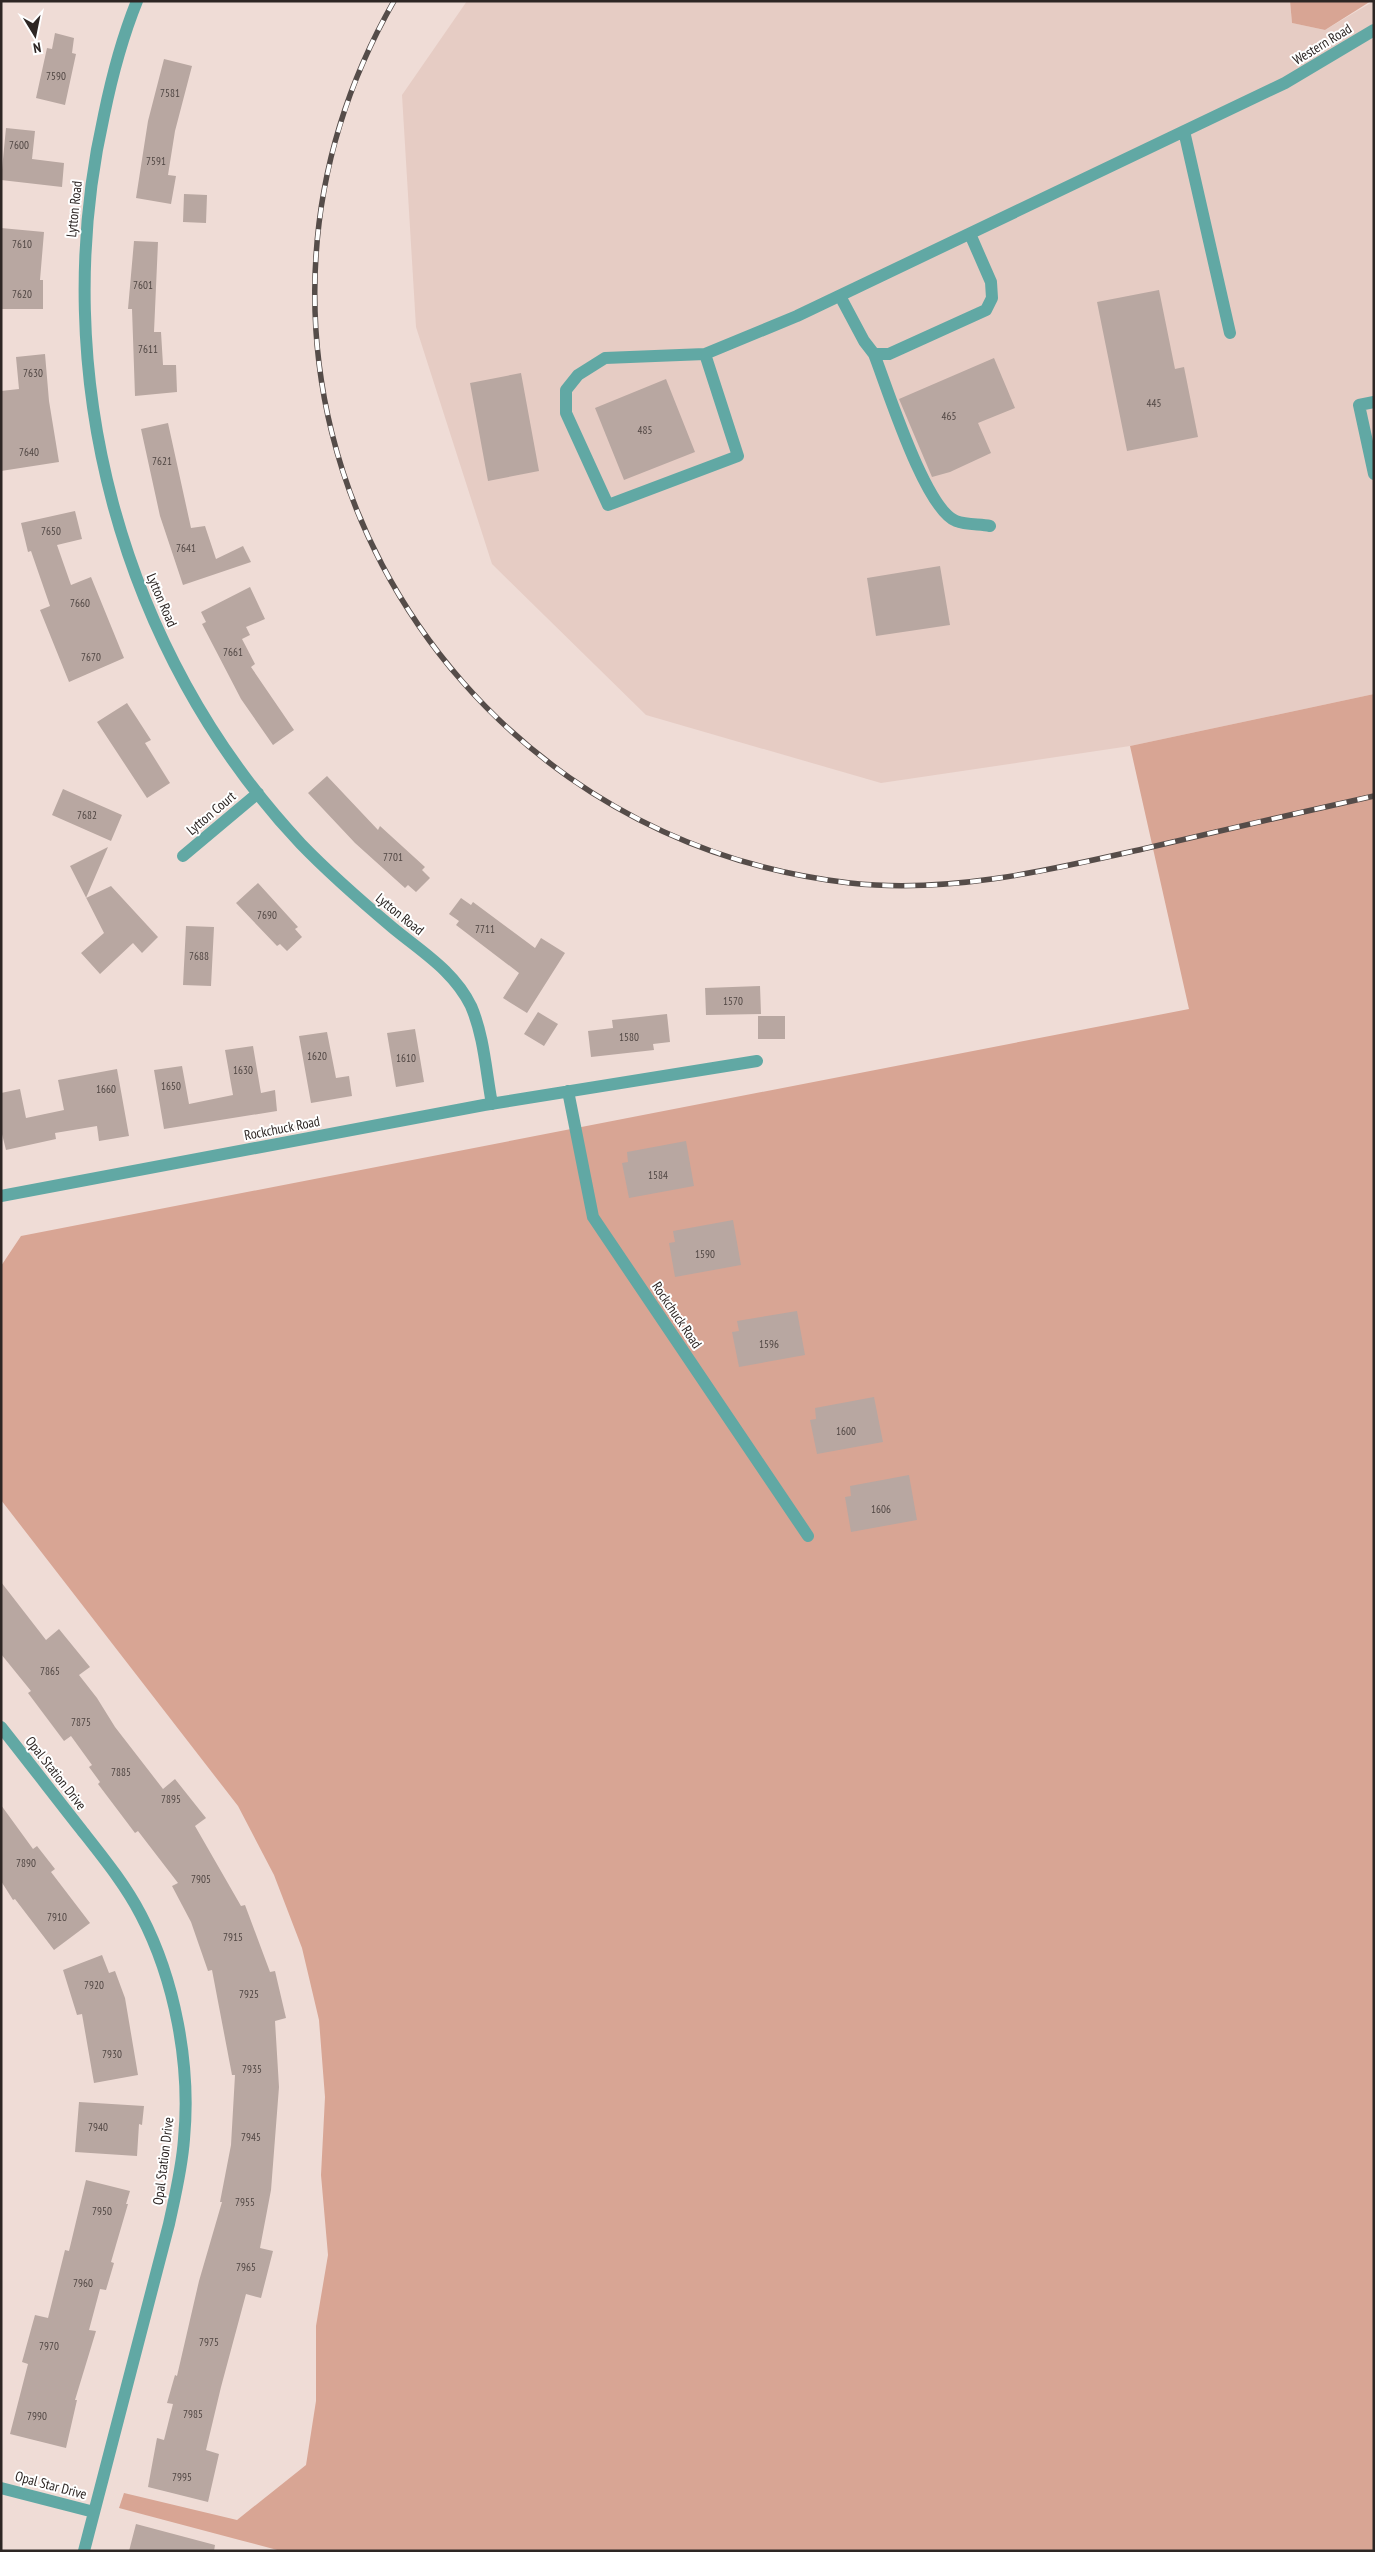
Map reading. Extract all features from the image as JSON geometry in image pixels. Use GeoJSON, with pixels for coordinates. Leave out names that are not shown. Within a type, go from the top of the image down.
{"type":"FeatureCollection","features":[{"type":"Feature","properties":{"kind":"street","name":"Lytton Road"},"geometry":{"type":"LineString","coordinates":[[137,1],[111,81],[97,144],[88,209],[84,277],[85,347],[93,417],[109,493],[127,554],[150,614],[192,695],[220,742],[258,793],[300,843],[352,894],[444,967],[461,988],[472,1009],[479,1033],[492,1104]]}},
{"type":"Feature","properties":{"kind":"street","name":"Western Road"},"geometry":{"type":"LineString","coordinates":[[705,354],[840,296],[1285,83],[1374,30]]}},
{"type":"Feature","properties":{"kind":"street"},"geometry":{"type":"LineString","coordinates":[[1184,131],[1230,333]]}},
{"type":"Feature","properties":{"kind":"street"},"geometry":{"type":"LineString","coordinates":[[874,354],[889,354],[986,310],[992,298],[991,282],[970,234]]}},
{"type":"Feature","properties":{"kind":"street"},"geometry":{"type":"LineString","coordinates":[[840,296],[864,341],[874,354],[905,437],[932,497],[955,521],[990,526]]}},
{"type":"Feature","properties":{"kind":"street"},"geometry":{"type":"LineString","coordinates":[[705,354],[738,456],[608,504],[566,413],[566,390],[578,375],[605,358],[705,354]]}},
{"type":"Feature","properties":{"kind":"street"},"geometry":{"type":"LineString","coordinates":[[1374,402],[1360,405],[1374,474]]}},
{"type":"Feature","properties":{"kind":"street","name":"Lytton Court"},"geometry":{"type":"LineString","coordinates":[[183,856],[258,793]]}},
{"type":"Feature","properties":{"kind":"street","name":"Rockchuck Road"},"geometry":{"type":"LineString","coordinates":[[1,1196],[492,1104],[757,1061]]}},
{"type":"Feature","properties":{"kind":"street","name":"Rockchuck Road"},"geometry":{"type":"LineString","coordinates":[[568,1091],[593,1217],[808,1536]]}},
{"type":"Feature","properties":{"kind":"street","name":"Opal Station Drive"},"geometry":{"type":"LineString","coordinates":[[1,1727],[120,1880],[141,1915],[157,1951],[180,2037],[185,2087],[184,2137],[179,2178],[84,2551]]}},
{"type":"Feature","properties":{"kind":"street","name":"Opal Star Drive"},"geometry":{"type":"LineString","coordinates":[[1,2488],[94,2512]]}},
{"type":"Feature","properties":{"kind":"shaded area"},"geometry":{"type":"Polygon","coordinates":[[[467,1],[1290,1],[1292,23],[1325,30],[1374,1],[1374,694],[1130,746],[881,783],[646,715],[492,564],[416,327],[402,95],[467,1]]]}},
{"type":"Feature","properties":{"kind":"shaded area"},"geometry":{"type":"Polygon","coordinates":[[[1290,1],[1371,1],[1325,30],[1292,23],[1290,1]]]}},
{"type":"Feature","properties":{"kind":"shaded area"},"geometry":{"type":"Polygon","coordinates":[[[1374,694],[1374,2551],[281,2551],[119,2508],[124,2493],[237,2520],[306,2465],[316,2401],[316,2326],[328,2255],[321,2175],[325,2097],[319,2020],[302,1948],[274,1875],[238,1806],[1,1500],[1,1266],[21,1236],[1189,1009],[1130,746],[1374,694]]]}},
{"type":"Feature","properties":{"kind":"building"},"geometry":{"type":"Polygon","coordinates":[[[55,33],[74,38],[72,53],[76,54],[65,105],[36,98],[47,48],[52,49],[55,33]]]}},
{"type":"Feature","properties":{"kind":"building"},"geometry":{"type":"Polygon","coordinates":[[[164,59],[192,66],[175,131],[168,175],[176,176],[171,204],[136,198],[148,121],[164,59]]]}},
{"type":"Feature","properties":{"kind":"building"},"geometry":{"type":"Polygon","coordinates":[[[6,128],[35,131],[32,159],[64,163],[62,187],[1,180],[6,128]]]}},
{"type":"Feature","properties":{"kind":"building"},"geometry":{"type":"Polygon","coordinates":[[[184,194],[207,195],[206,223],[183,222],[184,194]]]}},
{"type":"Feature","properties":{"kind":"building"},"geometry":{"type":"Polygon","coordinates":[[[1,228],[44,232],[40,280],[43,280],[43,309],[1,309],[1,228]]]}},
{"type":"Feature","properties":{"kind":"building"},"geometry":{"type":"Polygon","coordinates":[[[134,241],[158,242],[154,332],[161,332],[163,365],[176,365],[177,392],[135,396],[132,309],[128,309],[134,241]]]}},
{"type":"Feature","properties":{"kind":"building"},"geometry":{"type":"Polygon","coordinates":[[[1159,290],[1175,369],[1184,367],[1198,437],[1127,451],[1097,302],[1159,290]]]}},
{"type":"Feature","properties":{"kind":"building"},"geometry":{"type":"Polygon","coordinates":[[[45,354],[49,401],[59,462],[1,471],[1,391],[19,389],[16,357],[45,354]]]}},
{"type":"Feature","properties":{"kind":"building"},"geometry":{"type":"Polygon","coordinates":[[[994,358],[1015,408],[978,423],[991,453],[950,472],[932,477],[899,399],[994,358]]]}},
{"type":"Feature","properties":{"kind":"building"},"geometry":{"type":"Polygon","coordinates":[[[521,373],[539,471],[488,481],[470,383],[521,373]]]}},
{"type":"Feature","properties":{"kind":"building"},"geometry":{"type":"Polygon","coordinates":[[[666,379],[695,452],[624,480],[595,408],[666,379]]]}},
{"type":"Feature","properties":{"kind":"building"},"geometry":{"type":"Polygon","coordinates":[[[168,423],[191,528],[205,526],[216,559],[243,546],[251,562],[183,585],[160,516],[141,429],[168,423]]]}},
{"type":"Feature","properties":{"kind":"building"},"geometry":{"type":"Polygon","coordinates":[[[75,511],[82,539],[57,545],[71,585],[91,577],[124,658],[69,682],[40,610],[50,606],[31,551],[28,552],[21,523],[75,511]]]}},
{"type":"Feature","properties":{"kind":"building"},"geometry":{"type":"Polygon","coordinates":[[[940,566],[950,625],[876,636],[867,578],[940,566]]]}},
{"type":"Feature","properties":{"kind":"building"},"geometry":{"type":"Polygon","coordinates":[[[250,587],[265,619],[246,627],[250,635],[242,639],[255,664],[251,667],[294,730],[273,745],[241,699],[202,624],[206,622],[201,612],[250,587]]]}},
{"type":"Feature","properties":{"kind":"building"},"geometry":{"type":"Polygon","coordinates":[[[127,703],[151,740],[145,743],[170,783],[147,798],[97,722],[127,703]]]}},
{"type":"Feature","properties":{"kind":"building"},"geometry":{"type":"Polygon","coordinates":[[[327,776],[378,830],[380,826],[425,867],[422,870],[430,878],[416,892],[408,885],[405,888],[355,843],[308,793],[327,776]]]}},
{"type":"Feature","properties":{"kind":"building"},"geometry":{"type":"Polygon","coordinates":[[[63,789],[122,815],[111,841],[52,815],[63,789]]]}},
{"type":"Feature","properties":{"kind":"building"},"geometry":{"type":"Polygon","coordinates":[[[108,847],[86,898],[70,866],[108,847]]]}},
{"type":"Feature","properties":{"kind":"building"},"geometry":{"type":"Polygon","coordinates":[[[258,883],[298,927],[295,929],[302,937],[287,951],[280,944],[277,946],[236,903],[258,883]]]}},
{"type":"Feature","properties":{"kind":"building"},"geometry":{"type":"Polygon","coordinates":[[[111,886],[158,937],[142,953],[133,943],[100,974],[81,953],[104,933],[86,898],[111,886]]]}},
{"type":"Feature","properties":{"kind":"building"},"geometry":{"type":"Polygon","coordinates":[[[461,898],[471,905],[473,902],[535,948],[541,938],[565,953],[527,1013],[503,998],[519,973],[456,925],[459,921],[449,914],[461,898]]]}},
{"type":"Feature","properties":{"kind":"building"},"geometry":{"type":"Polygon","coordinates":[[[186,926],[214,927],[211,986],[183,985],[186,926]]]}},
{"type":"Feature","properties":{"kind":"building"},"geometry":{"type":"Polygon","coordinates":[[[760,986],[761,1014],[706,1015],[705,988],[760,986]]]}},
{"type":"Feature","properties":{"kind":"building"},"geometry":{"type":"Polygon","coordinates":[[[538,1012],[558,1024],[544,1046],[524,1034],[538,1012]]]}},
{"type":"Feature","properties":{"kind":"building"},"geometry":{"type":"Polygon","coordinates":[[[667,1014],[670,1042],[653,1044],[654,1050],[591,1057],[588,1031],[613,1028],[612,1020],[667,1014]]]}},
{"type":"Feature","properties":{"kind":"building"},"geometry":{"type":"Polygon","coordinates":[[[758,1016],[785,1016],[785,1039],[758,1039],[758,1016]]]}},
{"type":"Feature","properties":{"kind":"building"},"geometry":{"type":"Polygon","coordinates":[[[415,1029],[424,1082],[396,1087],[387,1033],[415,1029]]]}},
{"type":"Feature","properties":{"kind":"building"},"geometry":{"type":"Polygon","coordinates":[[[327,1032],[336,1078],[349,1076],[352,1096],[311,1103],[299,1036],[327,1032]]]}},
{"type":"Feature","properties":{"kind":"building"},"geometry":{"type":"Polygon","coordinates":[[[253,1046],[261,1093],[275,1090],[277,1111],[164,1129],[154,1070],[182,1066],[189,1104],[233,1095],[225,1050],[253,1046]]]}},
{"type":"Feature","properties":{"kind":"building"},"geometry":{"type":"Polygon","coordinates":[[[117,1069],[129,1136],[99,1141],[97,1126],[55,1133],[56,1139],[6,1150],[1,1130],[1,1093],[20,1089],[26,1118],[64,1110],[58,1080],[117,1069]]]}},
{"type":"Feature","properties":{"kind":"building"},"geometry":{"type":"Polygon","coordinates":[[[686,1141],[694,1186],[629,1198],[622,1163],[628,1162],[627,1152],[686,1141]]]}},
{"type":"Feature","properties":{"kind":"building"},"geometry":{"type":"Polygon","coordinates":[[[733,1220],[741,1265],[675,1277],[669,1243],[675,1242],[673,1231],[733,1220]]]}},
{"type":"Feature","properties":{"kind":"building"},"geometry":{"type":"Polygon","coordinates":[[[797,1311],[805,1355],[739,1367],[732,1332],[739,1331],[737,1321],[797,1311]]]}},
{"type":"Feature","properties":{"kind":"building"},"geometry":{"type":"Polygon","coordinates":[[[874,1397],[883,1442],[817,1454],[810,1420],[816,1419],[815,1408],[874,1397]]]}},
{"type":"Feature","properties":{"kind":"building"},"geometry":{"type":"Polygon","coordinates":[[[909,1475],[917,1520],[851,1532],[845,1497],[851,1496],[850,1486],[909,1475]]]}},
{"type":"Feature","properties":{"kind":"building"},"geometry":{"type":"Polygon","coordinates":[[[1,1582],[46,1640],[59,1629],[90,1667],[79,1675],[97,1698],[115,1727],[163,1789],[175,1779],[206,1818],[195,1826],[241,1906],[245,1905],[270,1972],[275,1971],[286,2018],[275,2021],[279,2087],[271,2190],[260,2248],[273,2251],[261,2298],[246,2294],[221,2387],[206,2450],[219,2454],[208,2502],[148,2487],[157,2438],[164,2440],[173,2404],[167,2403],[175,2375],[177,2376],[199,2281],[222,2202],[220,2202],[231,2145],[235,2075],[232,2075],[212,1970],[208,1971],[191,1922],[172,1886],[178,1883],[138,1831],[135,1833],[98,1784],[100,1782],[89,1767],[92,1765],[71,1736],[64,1741],[28,1693],[31,1691],[1,1654],[1,1582]]]}},
{"type":"Feature","properties":{"kind":"building"},"geometry":{"type":"Polygon","coordinates":[[[1,1805],[33,1849],[37,1846],[55,1869],[51,1872],[90,1923],[54,1950],[15,1899],[13,1900],[1,1881],[1,1805]]]}},
{"type":"Feature","properties":{"kind":"building"},"geometry":{"type":"Polygon","coordinates":[[[102,1955],[109,1973],[115,1971],[125,1998],[138,2075],[94,2083],[82,2014],[77,2015],[63,1970],[102,1955]]]}},
{"type":"Feature","properties":{"kind":"building"},"geometry":{"type":"Polygon","coordinates":[[[79,2102],[144,2106],[142,2125],[139,2124],[137,2156],[75,2152],[79,2102]]]}},
{"type":"Feature","properties":{"kind":"building"},"geometry":{"type":"Polygon","coordinates":[[[86,2180],[130,2191],[111,2262],[114,2263],[106,2290],[100,2289],[89,2330],[96,2331],[75,2400],[77,2400],[66,2448],[10,2434],[28,2364],[22,2362],[35,2315],[48,2318],[65,2250],[69,2251],[86,2180]]]}},
{"type":"Feature","properties":{"kind":"building"},"geometry":{"type":"Polygon","coordinates":[[[136,2524],[215,2545],[214,2551],[129,2551],[136,2524]]]}},
{"type":"Feature","properties":{"kind":"railway"},"geometry":{"type":"LineString","coordinates":[[394,1],[334,145],[315,291],[332,432],[382,565],[462,682],[569,777],[700,846],[850,883],[888,886],[963,883],[1037,872],[1374,796]]}}]}
